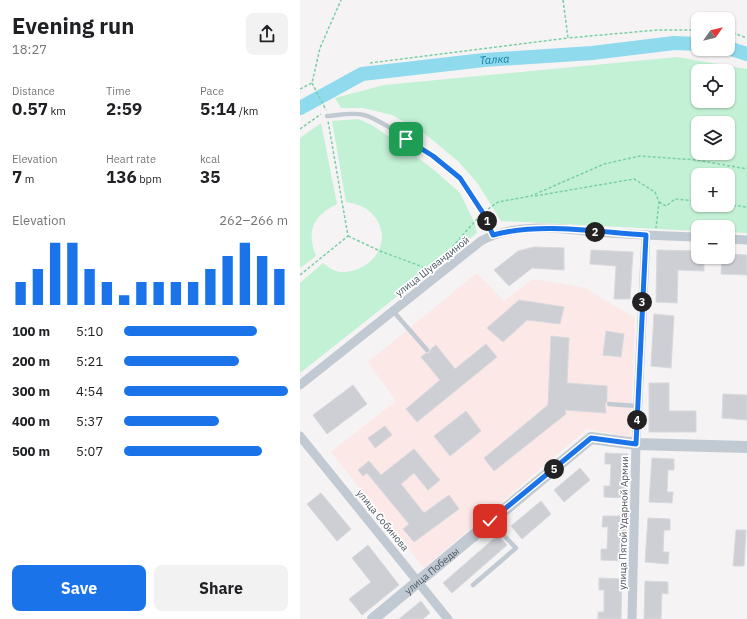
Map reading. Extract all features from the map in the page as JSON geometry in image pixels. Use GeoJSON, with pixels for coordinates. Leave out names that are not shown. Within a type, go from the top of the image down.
{"type":"FeatureCollection","features":[{"type":"Feature","properties":{"kind":"street","name":"улица Шувандиной"},"geometry":{"type":"LineString","coordinates":[[300,385],[481,242],[493,235],[510,230],[547,228],[655,236],[691,237]]}},
{"type":"Feature","properties":{"kind":"street","name":"улица Пятой Ударной Армии"},"geometry":{"type":"LineString","coordinates":[[632,619],[637,406],[646,235]]}},
{"type":"Feature","properties":{"kind":"street"},"geometry":{"type":"LineString","coordinates":[[735,239],[747,240]]}},
{"type":"Feature","properties":{"kind":"street","name":"улица Собинова"},"geometry":{"type":"LineString","coordinates":[[300,436],[448,619]]}},
{"type":"Feature","properties":{"kind":"street","name":"улица Победы"},"geometry":{"type":"LineString","coordinates":[[373,619],[591,438],[636,444],[747,447]]}},
{"type":"Feature","properties":{"kind":"lane"},"geometry":{"type":"LineString","coordinates":[[327,114],[350,113],[365,115],[379,121],[433,156],[460,178],[483,213],[493,235]]}},
{"type":"Feature","properties":{"kind":"lane"},"geometry":{"type":"LineString","coordinates":[[393,311],[427,350]]}},
{"type":"Feature","properties":{"kind":"lane"},"geometry":{"type":"LineString","coordinates":[[609,404],[637,406]]}},
{"type":"Feature","properties":{"kind":"lane"},"geometry":{"type":"LineString","coordinates":[[473,585],[516,548],[490,521]]}},
{"type":"Feature","properties":{"kind":"path"},"geometry":{"type":"LineString","coordinates":[[340,0],[320,48],[312,83],[327,114],[348,236]]}},
{"type":"Feature","properties":{"kind":"path"},"geometry":{"type":"LineString","coordinates":[[563,0],[568,38]]}},
{"type":"Feature","properties":{"kind":"path"},"geometry":{"type":"LineString","coordinates":[[370,63],[568,38],[657,30],[691,30]]}},
{"type":"Feature","properties":{"kind":"path"},"geometry":{"type":"LineString","coordinates":[[735,34],[747,38]]}},
{"type":"Feature","properties":{"kind":"path"},"geometry":{"type":"LineString","coordinates":[[300,89],[312,83]]}},
{"type":"Feature","properties":{"kind":"path"},"geometry":{"type":"LineString","coordinates":[[300,129],[318,115],[327,114]]}},
{"type":"Feature","properties":{"kind":"path"},"geometry":{"type":"LineString","coordinates":[[531,196],[604,164],[640,156],[697,160],[747,169]]}},
{"type":"Feature","properties":{"kind":"path"},"geometry":{"type":"LineString","coordinates":[[437,265],[483,213],[498,202],[634,179],[655,192],[658,202],[655,236]]}},
{"type":"Feature","properties":{"kind":"path"},"geometry":{"type":"LineString","coordinates":[[658,202],[666,206],[675,198],[691,200]]}},
{"type":"Feature","properties":{"kind":"path"},"geometry":{"type":"LineString","coordinates":[[735,206],[747,207]]}},
{"type":"Feature","properties":{"kind":"path"},"geometry":{"type":"LineString","coordinates":[[348,236],[380,251],[432,271]]}},
{"type":"Feature","properties":{"kind":"path"},"geometry":{"type":"LineString","coordinates":[[300,275],[348,236]]}},
{"type":"Feature","properties":{"kind":"shaded area"},"geometry":{"type":"Polygon","coordinates":[[[477,273],[504,301],[533,279],[585,288],[635,318],[630,437],[587,429],[424,568],[331,452],[396,401],[368,362],[477,273]]]}},
{"type":"Feature","properties":{"kind":"green space"},"geometry":{"type":"Polygon","coordinates":[[[677,57],[718,64],[691,64],[691,108],[735,108],[735,67],[747,69],[747,233],[735,232],[735,220],[691,220],[691,231],[501,221],[478,184],[459,162],[424,133],[392,115],[363,108],[341,108],[335,98],[384,85],[677,57]]]}},
{"type":"Feature","properties":{"kind":"green space"},"geometry":{"type":"Polygon","coordinates":[[[358,119],[372,125],[408,150],[460,193],[475,224],[477,233],[300,373],[300,283],[323,263],[339,272],[345,272],[363,267],[371,261],[380,247],[382,238],[381,229],[377,220],[364,207],[346,202],[332,121],[358,119]]]}},
{"type":"Feature","properties":{"kind":"green space"},"geometry":{"type":"Polygon","coordinates":[[[321,123],[337,204],[317,219],[312,231],[313,247],[316,256],[300,268],[300,138],[321,123]]]}},
{"type":"Feature","properties":{"kind":"building"},"geometry":{"type":"Polygon","coordinates":[[[534,247],[564,248],[564,270],[532,268],[509,286],[494,270],[518,251],[534,247]]]}},
{"type":"Feature","properties":{"kind":"building"},"geometry":{"type":"Polygon","coordinates":[[[591,250],[633,252],[630,299],[614,299],[616,266],[590,264],[591,250]]]}},
{"type":"Feature","properties":{"kind":"building"},"geometry":{"type":"Polygon","coordinates":[[[657,250],[691,251],[691,264],[704,264],[704,271],[678,270],[677,303],[656,302],[657,250]]]}},
{"type":"Feature","properties":{"kind":"building"},"geometry":{"type":"Polygon","coordinates":[[[735,254],[747,255],[747,275],[721,274],[722,264],[735,264],[735,254]]]}},
{"type":"Feature","properties":{"kind":"building"},"geometry":{"type":"Polygon","coordinates":[[[519,300],[564,307],[560,324],[527,320],[503,342],[487,328],[519,300]]]}},
{"type":"Feature","properties":{"kind":"building"},"geometry":{"type":"Polygon","coordinates":[[[654,314],[674,316],[671,368],[651,366],[654,314]]]}},
{"type":"Feature","properties":{"kind":"building"},"geometry":{"type":"Polygon","coordinates":[[[606,331],[624,334],[621,357],[603,355],[606,331]]]}},
{"type":"Feature","properties":{"kind":"building"},"geometry":{"type":"Polygon","coordinates":[[[551,336],[569,338],[567,383],[607,386],[607,401],[605,404],[606,413],[565,410],[566,414],[494,471],[484,458],[548,405],[551,336]]]}},
{"type":"Feature","properties":{"kind":"building"},"geometry":{"type":"Polygon","coordinates":[[[486,344],[497,357],[417,422],[406,409],[440,380],[421,357],[426,353],[429,353],[436,345],[455,369],[486,344]]]}},
{"type":"Feature","properties":{"kind":"building"},"geometry":{"type":"Polygon","coordinates":[[[649,383],[669,383],[669,411],[696,411],[696,432],[649,432],[649,383]]]}},
{"type":"Feature","properties":{"kind":"building"},"geometry":{"type":"Polygon","coordinates":[[[353,385],[367,404],[327,434],[313,415],[353,385]]]}},
{"type":"Feature","properties":{"kind":"building"},"geometry":{"type":"Polygon","coordinates":[[[723,394],[747,395],[747,420],[722,418],[723,394]]]}},
{"type":"Feature","properties":{"kind":"building"},"geometry":{"type":"Polygon","coordinates":[[[466,411],[481,431],[450,456],[434,436],[466,411]]]}},
{"type":"Feature","properties":{"kind":"building"},"geometry":{"type":"Polygon","coordinates":[[[385,426],[392,435],[375,448],[368,438],[385,426]]]}},
{"type":"Feature","properties":{"kind":"building"},"geometry":{"type":"Polygon","coordinates":[[[414,449],[440,480],[428,490],[414,473],[401,484],[424,513],[449,495],[459,509],[414,542],[403,529],[409,524],[367,473],[363,476],[358,470],[369,461],[381,475],[414,449]]]}},
{"type":"Feature","properties":{"kind":"building"},"geometry":{"type":"Polygon","coordinates":[[[605,453],[628,454],[627,498],[604,497],[604,486],[610,486],[611,464],[605,464],[605,453]]]}},
{"type":"Feature","properties":{"kind":"building"},"geometry":{"type":"Polygon","coordinates":[[[652,458],[674,459],[674,470],[668,470],[667,492],[673,492],[672,503],[649,502],[652,458]]]}},
{"type":"Feature","properties":{"kind":"building"},"geometry":{"type":"Polygon","coordinates":[[[580,468],[590,480],[564,502],[554,490],[580,468]]]}},
{"type":"Feature","properties":{"kind":"building"},"geometry":{"type":"Polygon","coordinates":[[[321,493],[351,529],[337,541],[307,504],[321,493]]]}},
{"type":"Feature","properties":{"kind":"building"},"geometry":{"type":"Polygon","coordinates":[[[541,501],[551,514],[522,539],[511,526],[541,501]]]}},
{"type":"Feature","properties":{"kind":"building"},"geometry":{"type":"Polygon","coordinates":[[[603,516],[626,516],[624,561],[601,560],[601,549],[607,549],[608,527],[602,527],[603,516]]]}},
{"type":"Feature","properties":{"kind":"building"},"geometry":{"type":"Polygon","coordinates":[[[648,518],[670,519],[670,530],[664,530],[663,552],[669,552],[668,564],[645,562],[648,518]]]}},
{"type":"Feature","properties":{"kind":"building"},"geometry":{"type":"Polygon","coordinates":[[[736,530],[746,530],[744,566],[733,566],[736,530]]]}},
{"type":"Feature","properties":{"kind":"building"},"geometry":{"type":"Polygon","coordinates":[[[498,535],[507,545],[452,593],[443,583],[498,535]]]}},
{"type":"Feature","properties":{"kind":"building"},"geometry":{"type":"Polygon","coordinates":[[[368,545],[399,585],[362,615],[349,599],[371,582],[352,558],[368,545]]]}},
{"type":"Feature","properties":{"kind":"building"},"geometry":{"type":"Polygon","coordinates":[[[599,578],[622,579],[621,619],[598,619],[598,612],[604,612],[604,590],[599,590],[599,578]]]}},
{"type":"Feature","properties":{"kind":"building"},"geometry":{"type":"Polygon","coordinates":[[[645,581],[668,582],[668,594],[662,593],[661,619],[644,619],[645,581]]]}},
{"type":"Feature","properties":{"kind":"building"},"geometry":{"type":"Polygon","coordinates":[[[421,601],[430,613],[423,619],[399,619],[421,601]]]}},
{"type":"Feature","properties":{"kind":"waterway","name":"Талка"},"geometry":{"type":"LineString","coordinates":[[300,108],[362,74],[484,60],[592,53],[674,43],[691,44]]}},
{"type":"Feature","properties":{"kind":"waterway","name":"Талка"},"geometry":{"type":"LineString","coordinates":[[735,50],[747,54]]}},
{"type":"Feature","properties":{"kind":"route"},"geometry":{"type":"LineString","coordinates":[[406,139],[433,156],[460,178],[483,213],[493,235],[510,230],[547,228],[646,235],[636,444],[591,438],[490,521]]}}]}
